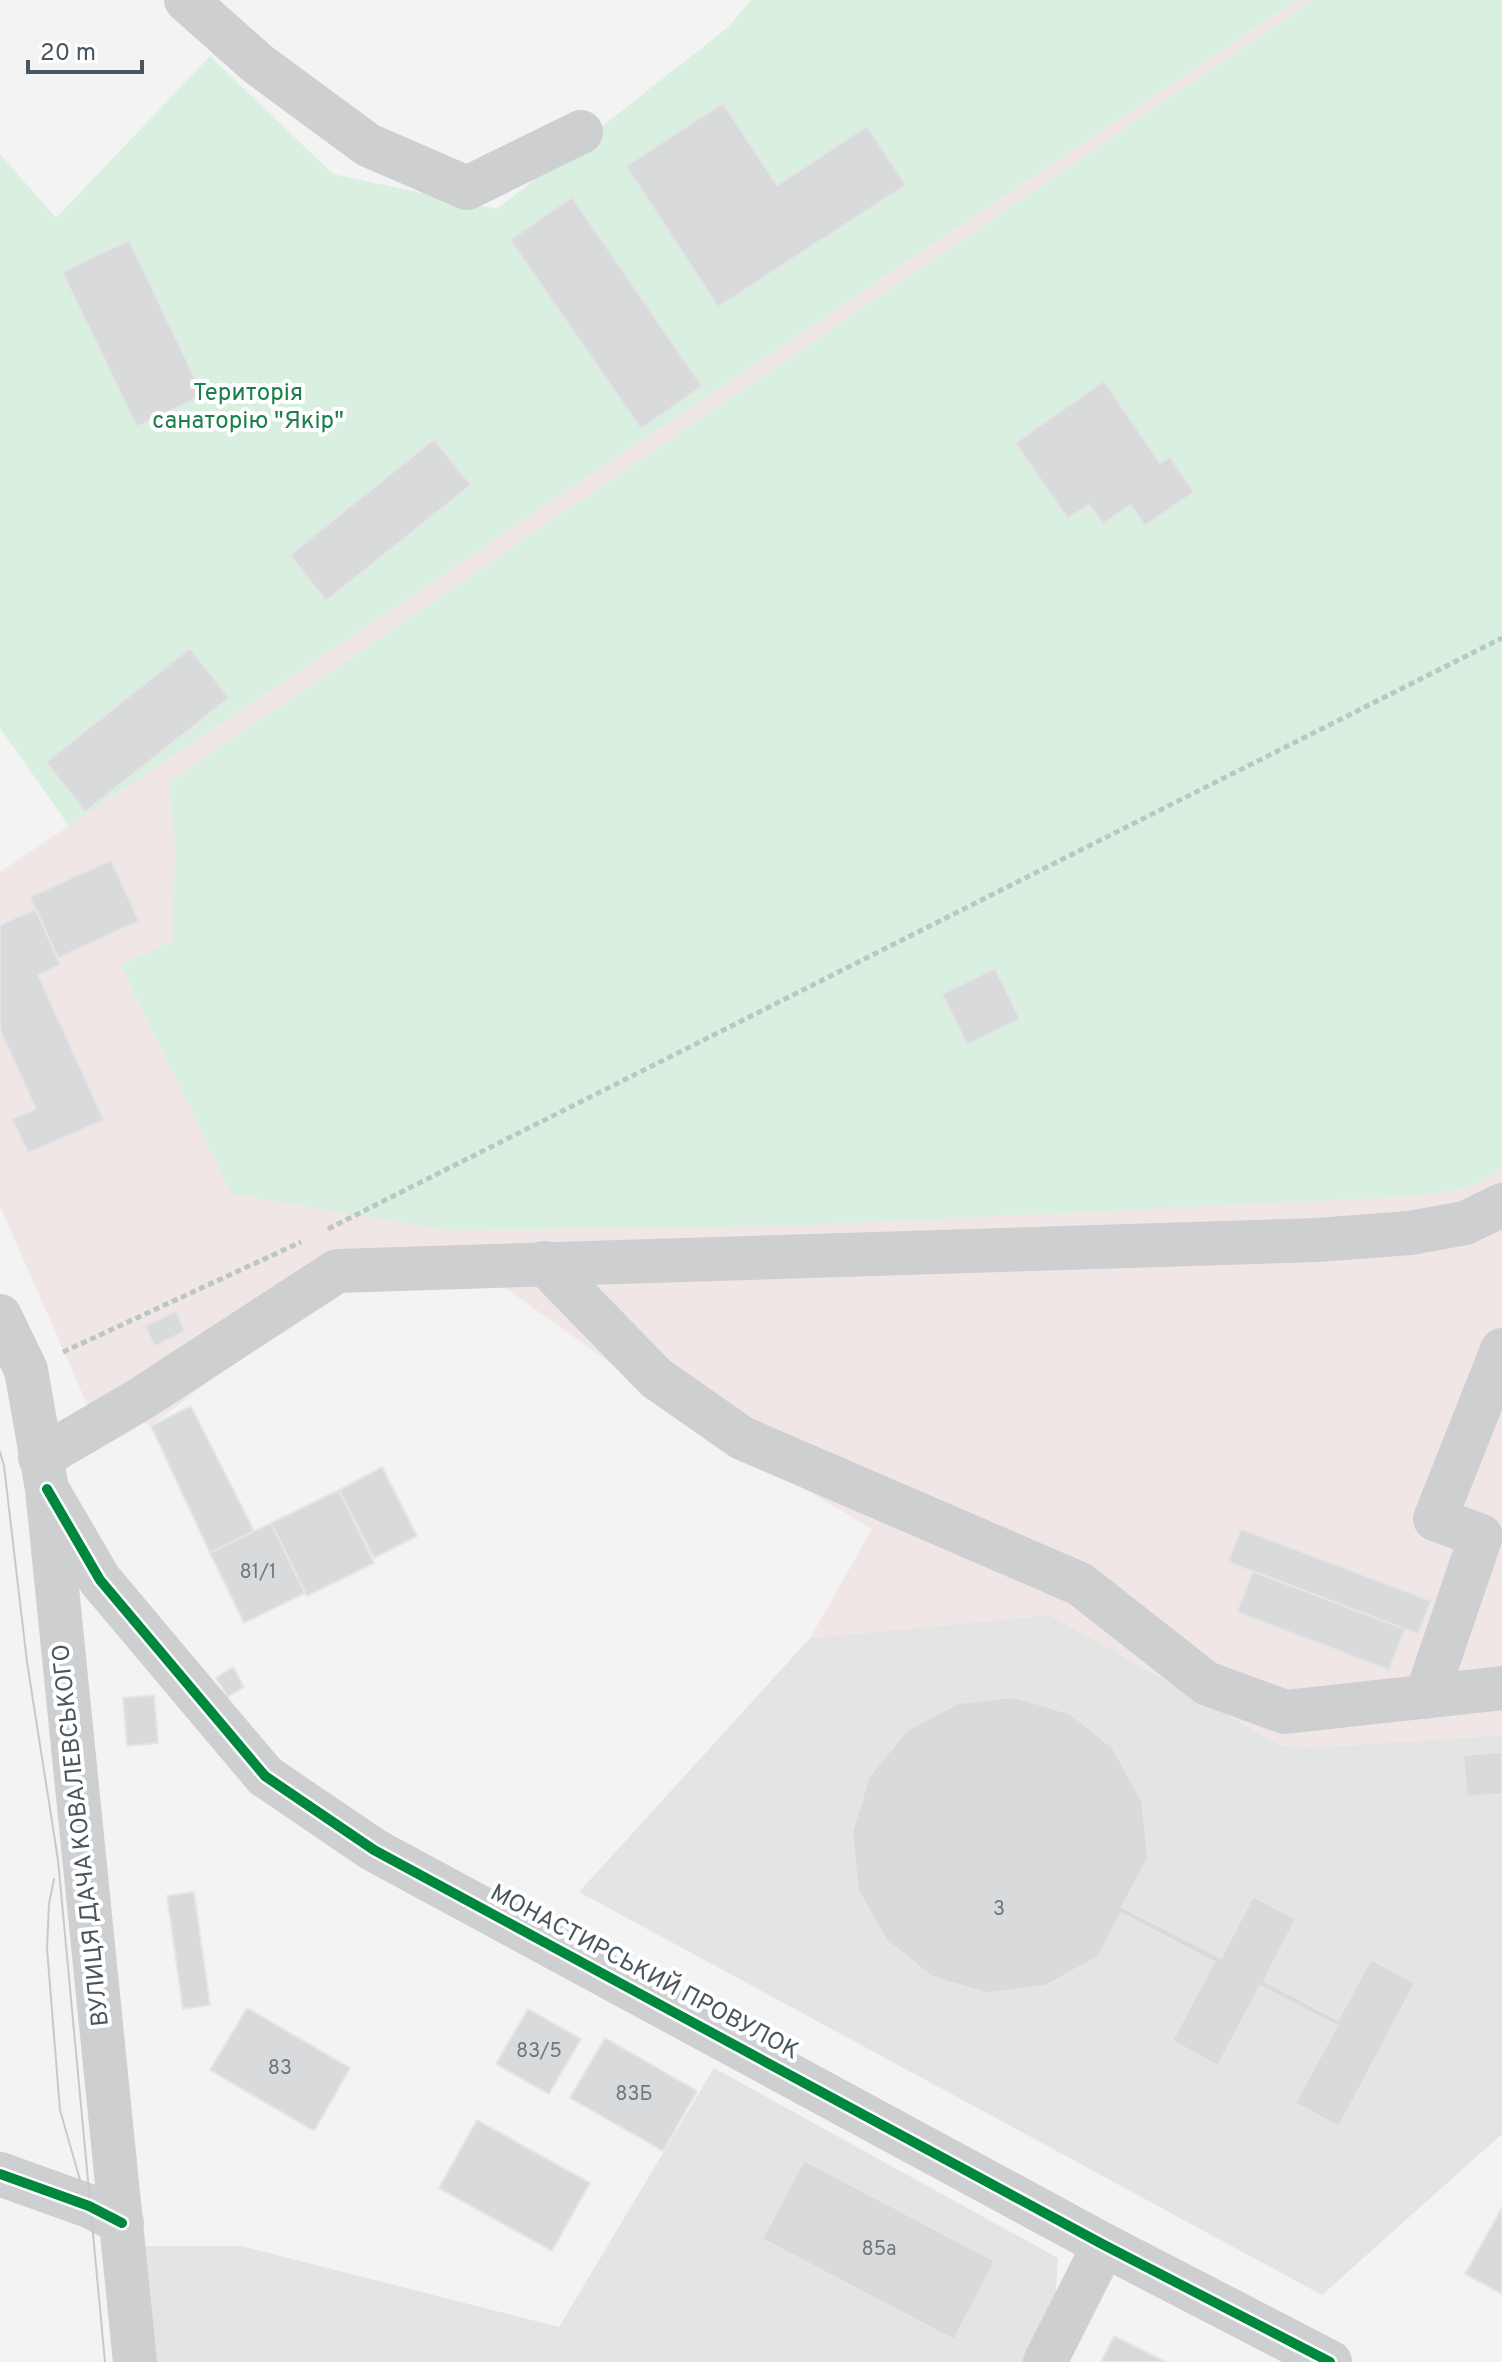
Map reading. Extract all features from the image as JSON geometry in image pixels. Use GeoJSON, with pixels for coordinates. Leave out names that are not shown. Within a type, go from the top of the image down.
{"type":"FeatureCollection","features":[{"type":"Feature","properties":{"kind":"street"},"geometry":{"type":"LineString","coordinates":[[186,0],[258,64],[368,145],[467,188],[581,132]]}},
{"type":"Feature","properties":{"kind":"street"},"geometry":{"type":"LineString","coordinates":[[43,1474],[139,1400],[337,1271],[1317,1240],[1410,1233],[1465,1223],[1502,1205]]}},
{"type":"Feature","properties":{"kind":"street"},"geometry":{"type":"LineString","coordinates":[[544,1263],[656,1378],[742,1438],[1080,1584],[1206,1683],[1285,1712],[1502,1688]]}},
{"type":"Feature","properties":{"kind":"street","name":"ВУЛИЦЯ ДАЧА КОВАЛЕВСЬКОГО"},"geometry":{"type":"LineString","coordinates":[[0,1316],[26,1370],[43,1474],[135,2362]]}},
{"type":"Feature","properties":{"kind":"street"},"geometry":{"type":"LineString","coordinates":[[1426,1697],[1481,1536],[1435,1519],[1502,1350]]}},
{"type":"Feature","properties":{"kind":"street","name":"МОНАСТИРСЬКИЙ ПРОВУЛОК"},"geometry":{"type":"LineString","coordinates":[[43,1474],[100,1580],[265,1776],[374,1850],[1104,2245],[1330,2362]]}},
{"type":"Feature","properties":{"kind":"street"},"geometry":{"type":"LineString","coordinates":[[0,2174],[89,2206],[122,2223]]}},
{"type":"Feature","properties":{"kind":"street"},"geometry":{"type":"LineString","coordinates":[[1045,2362],[1104,2245]]}},
{"type":"Feature","properties":{"kind":"path"},"geometry":{"type":"LineString","coordinates":[[320,1233],[1502,638]]}},
{"type":"Feature","properties":{"kind":"path"},"geometry":{"type":"LineString","coordinates":[[26,1370],[307,1240]]}},
{"type":"Feature","properties":{"kind":"shaded area"},"geometry":{"type":"Polygon","coordinates":[[[1296,0],[1502,0],[1502,1735],[1320,1747],[1282,1746],[1050,1615],[810,1638],[872,1529],[697,1425],[486,1274],[341,1279],[151,1426],[135,1419],[101,1436],[0,1206],[0,872],[1296,0]]]}},
{"type":"Feature","properties":{"kind":"shaded area"},"geometry":{"type":"Polygon","coordinates":[[[1050,1615],[1282,1746],[1320,1747],[1502,1735],[1502,2134],[1322,2295],[579,1892],[810,1638],[1050,1615]]]}},
{"type":"Feature","properties":{"kind":"shaded area"},"geometry":{"type":"Polygon","coordinates":[[[714,2068],[1058,2258],[1055,2305],[1027,2362],[151,2362],[139,2246],[241,2246],[559,2327],[714,2068]]]}},
{"type":"Feature","properties":{"kind":"green space","name":"Територія санаторію \"Якір\""},"geometry":{"type":"Polygon","coordinates":[[[751,0],[1296,0],[69,826],[0,728],[0,154],[56,218],[210,56],[333,174],[497,209],[727,28],[751,0]]]}},
{"type":"Feature","properties":{"kind":"green space"},"geometry":{"type":"Polygon","coordinates":[[[1313,0],[1502,0],[1502,1169],[1476,1185],[1418,1196],[789,1226],[445,1230],[232,1194],[120,965],[173,941],[175,843],[168,783],[1313,0]]]}},
{"type":"Feature","properties":{"kind":"building"},"geometry":{"type":"Polygon","coordinates":[[[723,103],[777,185],[867,126],[906,185],[718,307],[626,166],[723,103]]]}},
{"type":"Feature","properties":{"kind":"building"},"geometry":{"type":"Polygon","coordinates":[[[572,197],[702,386],[641,429],[510,240],[572,197]]]}},
{"type":"Feature","properties":{"kind":"building"},"geometry":{"type":"Polygon","coordinates":[[[129,240],[203,395],[137,427],[62,272],[129,240]]]}},
{"type":"Feature","properties":{"kind":"building"},"geometry":{"type":"Polygon","coordinates":[[[1104,381],[1160,463],[1170,457],[1194,492],[1145,526],[1131,505],[1103,524],[1089,504],[1068,519],[1015,443],[1104,381]]]}},
{"type":"Feature","properties":{"kind":"building"},"geometry":{"type":"Polygon","coordinates":[[[434,439],[471,485],[326,601],[290,555],[434,439]]]}},
{"type":"Feature","properties":{"kind":"building"},"geometry":{"type":"Polygon","coordinates":[[[190,648],[229,698],[85,812],[46,762],[190,648]]]}},
{"type":"Feature","properties":{"kind":"building"},"geometry":{"type":"Polygon","coordinates":[[[111,860],[139,921],[58,958],[30,897],[111,860]]]}},
{"type":"Feature","properties":{"kind":"building"},"geometry":{"type":"Polygon","coordinates":[[[36,909],[60,965],[38,975],[104,1120],[28,1153],[12,1119],[36,1109],[0,1030],[0,925],[36,909]]]}},
{"type":"Feature","properties":{"kind":"building"},"geometry":{"type":"Polygon","coordinates":[[[995,968],[1020,1019],[967,1045],[942,994],[995,968]]]}},
{"type":"Feature","properties":{"kind":"building"},"geometry":{"type":"Polygon","coordinates":[[[176,1311],[185,1331],[155,1346],[145,1326],[176,1311]]]}},
{"type":"Feature","properties":{"kind":"building"},"geometry":{"type":"Polygon","coordinates":[[[191,1406],[254,1531],[210,1553],[151,1426],[191,1406]]]}},
{"type":"Feature","properties":{"kind":"building"},"geometry":{"type":"Polygon","coordinates":[[[382,1467],[417,1536],[374,1558],[339,1490],[382,1467]]]}},
{"type":"Feature","properties":{"kind":"building"},"geometry":{"type":"Polygon","coordinates":[[[339,1490],[374,1563],[307,1596],[271,1523],[339,1490]]]}},
{"type":"Feature","properties":{"kind":"building"},"geometry":{"type":"Polygon","coordinates":[[[271,1523],[305,1593],[244,1623],[210,1553],[271,1523]]]}},
{"type":"Feature","properties":{"kind":"building"},"geometry":{"type":"Polygon","coordinates":[[[1241,1529],[1431,1601],[1418,1634],[1228,1562],[1241,1529]]]}},
{"type":"Feature","properties":{"kind":"building"},"geometry":{"type":"Polygon","coordinates":[[[1253,1571],[1405,1629],[1389,1670],[1237,1612],[1253,1571]]]}},
{"type":"Feature","properties":{"kind":"building"},"geometry":{"type":"Polygon","coordinates":[[[233,1667],[244,1687],[228,1697],[216,1678],[233,1667]]]}},
{"type":"Feature","properties":{"kind":"building"},"geometry":{"type":"Polygon","coordinates":[[[154,1695],[158,1743],[127,1746],[123,1698],[154,1695]]]}},
{"type":"Feature","properties":{"kind":"building"},"geometry":{"type":"Polygon","coordinates":[[[1015,1697],[1071,1714],[1113,1748],[1142,1801],[1148,1858],[1122,1907],[1221,1958],[1253,1896],[1296,1919],[1264,1981],[1338,2020],[1371,1959],[1415,1983],[1339,2127],[1295,2103],[1337,2026],[1260,1986],[1218,2066],[1172,2041],[1214,1962],[1121,1913],[1099,1956],[1045,1986],[986,1993],[932,1977],[886,1940],[858,1890],[852,1833],[869,1776],[907,1730],[958,1703],[1015,1697]]]}},
{"type":"Feature","properties":{"kind":"building"},"geometry":{"type":"Polygon","coordinates":[[[1502,1752],[1502,1794],[1467,1797],[1463,1755],[1502,1752]]]}},
{"type":"Feature","properties":{"kind":"building"},"geometry":{"type":"Polygon","coordinates":[[[194,1892],[210,2005],[183,2009],[167,1896],[194,1892]]]}},
{"type":"Feature","properties":{"kind":"building"},"geometry":{"type":"Polygon","coordinates":[[[247,2008],[350,2068],[314,2131],[210,2070],[247,2008]]]}},
{"type":"Feature","properties":{"kind":"building"},"geometry":{"type":"Polygon","coordinates":[[[528,2009],[581,2039],[549,2094],[496,2064],[528,2009]]]}},
{"type":"Feature","properties":{"kind":"building"},"geometry":{"type":"Polygon","coordinates":[[[605,2038],[697,2091],[663,2151],[570,2098],[605,2038]]]}},
{"type":"Feature","properties":{"kind":"building"},"geometry":{"type":"Polygon","coordinates":[[[477,2120],[590,2183],[552,2251],[439,2188],[477,2120]]]}},
{"type":"Feature","properties":{"kind":"building"},"geometry":{"type":"Polygon","coordinates":[[[804,2160],[995,2261],[954,2340],[762,2239],[804,2160]]]}},
{"type":"Feature","properties":{"kind":"building"},"geometry":{"type":"Polygon","coordinates":[[[1502,2208],[1502,2294],[1465,2274],[1502,2208]]]}},
{"type":"Feature","properties":{"kind":"building"},"geometry":{"type":"Polygon","coordinates":[[[1114,2336],[1166,2362],[1101,2362],[1114,2336]]]}},
{"type":"Feature","properties":{"kind":"tram line"},"geometry":{"type":"LineString","coordinates":[[0,1452],[27,1662],[58,1860],[105,2362]]}},
{"type":"Feature","properties":{"kind":"tram line"},"geometry":{"type":"LineString","coordinates":[[54,1879],[49,1904],[47,1948],[60,2110],[80,2180]]}},
{"type":"Feature","properties":{"kind":"cycle path"},"geometry":{"type":"LineString","coordinates":[[47,1489],[100,1580],[265,1776],[374,1850],[1104,2245],[1330,2362]]}},
{"type":"Feature","properties":{"kind":"cycle path"},"geometry":{"type":"LineString","coordinates":[[0,2174],[89,2206],[122,2223]]}}]}
